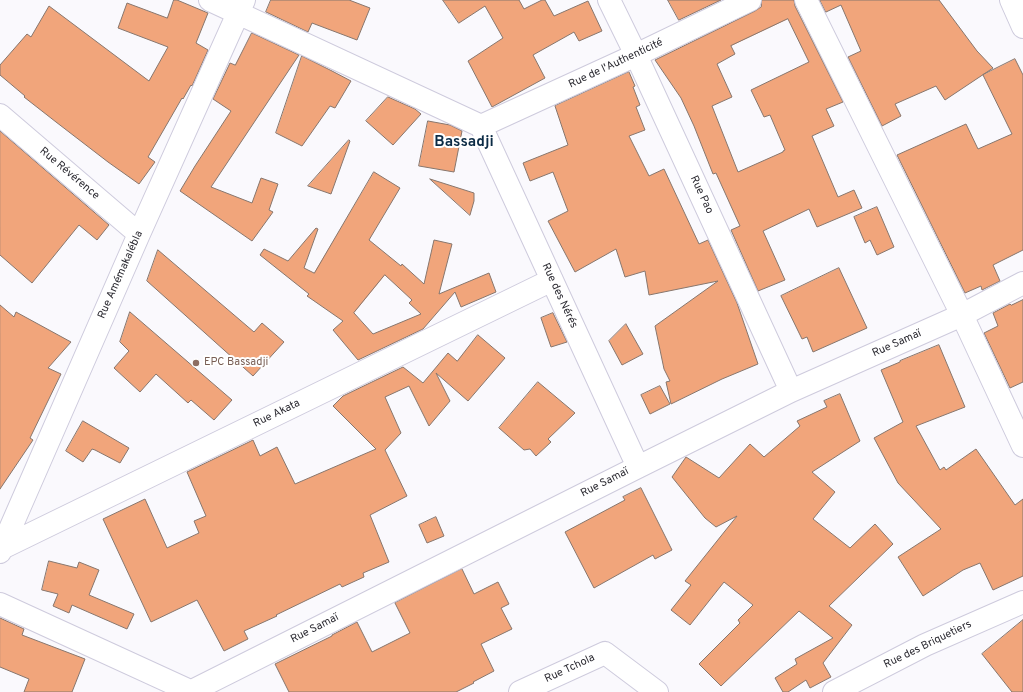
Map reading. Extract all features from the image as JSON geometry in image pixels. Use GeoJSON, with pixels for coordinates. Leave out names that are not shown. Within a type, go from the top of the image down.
{"type":"FeatureCollection","features":[{"type":"Feature","properties":{"kind":"street"},"geometry":{"type":"LineString","coordinates":[[210,0],[241,6],[481,126]]}},
{"type":"Feature","properties":{"kind":"street","name":"Rue Pao"},"geometry":{"type":"LineString","coordinates":[[609,0],[636,55],[791,391]]}},
{"type":"Feature","properties":{"kind":"street","name":"Rue de l'Authenticité"},"geometry":{"type":"LineString","coordinates":[[481,126],[636,55],[750,0]]}},
{"type":"Feature","properties":{"kind":"street"},"geometry":{"type":"LineString","coordinates":[[806,0],[962,315],[1023,446]]}},
{"type":"Feature","properties":{"kind":"street"},"geometry":{"type":"LineString","coordinates":[[1012,0],[1023,28]]}},
{"type":"Feature","properties":{"kind":"street","name":"Rue Amémakalébla"},"geometry":{"type":"LineString","coordinates":[[1,550],[139,234],[241,6]]}},
{"type":"Feature","properties":{"kind":"street","name":"Rue Révérence"},"geometry":{"type":"LineString","coordinates":[[0,115],[139,234]]}},
{"type":"Feature","properties":{"kind":"street","name":"Rue des Nérés"},"geometry":{"type":"LineString","coordinates":[[481,126],[638,467]]}},
{"type":"Feature","properties":{"kind":"street","name":"Rue Akata"},"geometry":{"type":"LineString","coordinates":[[1,550],[552,280]]}},
{"type":"Feature","properties":{"kind":"street","name":"Rue Samaï"},"geometry":{"type":"LineString","coordinates":[[191,692],[791,391],[962,315],[1023,283]]}},
{"type":"Feature","properties":{"kind":"street","name":"Rue des Briquetiers"},"geometry":{"type":"LineString","coordinates":[[834,692],[925,644],[1023,602]]}},
{"type":"Feature","properties":{"kind":"street"},"geometry":{"type":"LineString","coordinates":[[0,604],[191,692]]}},
{"type":"Feature","properties":{"kind":"street","name":"Rue Tchola"},"geometry":{"type":"LineString","coordinates":[[520,692],[605,653],[657,692]]}},
{"type":"Feature","properties":{"kind":"building"},"geometry":{"type":"Polygon","coordinates":[[[174,0],[208,13],[196,43],[208,50],[192,86],[191,85],[183,99],[182,98],[148,157],[155,162],[139,184],[24,97],[25,96],[0,75],[0,65],[27,34],[31,37],[49,6],[149,81],[168,47],[118,28],[127,3],[167,18],[174,0]]]}},
{"type":"Feature","properties":{"kind":"building"},"geometry":{"type":"Polygon","coordinates":[[[271,0],[349,0],[370,8],[357,40],[312,23],[308,32],[266,12],[271,0]]]}},
{"type":"Feature","properties":{"kind":"building"},"geometry":{"type":"Polygon","coordinates":[[[443,0],[519,0],[524,9],[545,0],[554,16],[588,1],[602,31],[579,41],[574,32],[533,55],[545,78],[492,107],[468,61],[503,38],[485,6],[459,23],[443,0]]]}},
{"type":"Feature","properties":{"kind":"building"},"geometry":{"type":"Polygon","coordinates":[[[668,0],[721,0],[679,20],[668,0]]]}},
{"type":"Feature","properties":{"kind":"building"},"geometry":{"type":"Polygon","coordinates":[[[762,0],[794,0],[795,6],[843,102],[826,109],[834,126],[812,136],[838,197],[854,190],[862,208],[817,227],[809,209],[763,231],[785,280],[758,291],[731,230],[740,226],[716,173],[713,174],[681,98],[655,60],[761,7],[762,0]],[[788,19],[731,46],[735,54],[717,64],[732,97],[712,106],[738,172],[785,150],[770,115],[764,117],[751,90],[809,62],[788,19]]]}},
{"type":"Feature","properties":{"kind":"building"},"geometry":{"type":"Polygon","coordinates":[[[820,0],[939,0],[977,51],[993,68],[945,100],[936,86],[895,104],[901,116],[882,126],[848,57],[861,51],[841,5],[826,12],[820,0]]]}},
{"type":"Feature","properties":{"kind":"building"},"geometry":{"type":"Polygon","coordinates":[[[252,33],[299,55],[211,187],[252,203],[261,178],[278,184],[269,210],[273,212],[252,241],[180,191],[231,111],[213,99],[230,63],[235,65],[252,33]]]}},
{"type":"Feature","properties":{"kind":"building"},"geometry":{"type":"Polygon","coordinates":[[[302,56],[351,81],[335,108],[330,106],[302,146],[276,133],[302,56]]]}},
{"type":"Feature","properties":{"kind":"building"},"geometry":{"type":"Polygon","coordinates":[[[1015,59],[1023,75],[1023,250],[993,265],[1000,281],[982,290],[981,286],[965,293],[897,155],[966,124],[978,149],[1012,134],[983,75],[1015,59]]]}},
{"type":"Feature","properties":{"kind":"building"},"geometry":{"type":"Polygon","coordinates":[[[629,72],[635,86],[633,87],[640,105],[636,107],[645,130],[629,136],[649,176],[664,169],[699,244],[708,240],[737,303],[758,364],[722,379],[671,404],[666,382],[670,381],[664,369],[655,326],[718,281],[649,295],[645,271],[625,277],[616,249],[575,272],[548,221],[568,211],[553,172],[530,181],[523,163],[568,145],[555,106],[629,72]]]}},
{"type":"Feature","properties":{"kind":"building"},"geometry":{"type":"Polygon","coordinates":[[[388,97],[415,109],[421,114],[393,145],[366,121],[388,97]]]}},
{"type":"Feature","properties":{"kind":"building"},"geometry":{"type":"Polygon","coordinates":[[[428,121],[450,125],[462,131],[454,172],[419,166],[428,121]]]}},
{"type":"Feature","properties":{"kind":"building"},"geometry":{"type":"Polygon","coordinates":[[[0,131],[109,225],[97,240],[79,225],[32,283],[0,255],[0,131]]]}},
{"type":"Feature","properties":{"kind":"building"},"geometry":{"type":"Polygon","coordinates":[[[349,140],[350,141],[331,194],[308,186],[349,140]]]}},
{"type":"Feature","properties":{"kind":"building"},"geometry":{"type":"Polygon","coordinates":[[[374,172],[400,188],[369,240],[401,266],[402,264],[424,284],[434,240],[452,244],[439,294],[489,273],[496,292],[461,307],[455,292],[423,329],[358,360],[333,330],[343,321],[307,296],[309,294],[260,255],[264,249],[288,261],[316,228],[318,229],[304,268],[314,273],[374,172]],[[385,275],[354,313],[373,334],[421,314],[409,303],[412,300],[385,275]]]}},
{"type":"Feature","properties":{"kind":"building"},"geometry":{"type":"Polygon","coordinates":[[[430,179],[474,193],[474,201],[470,215],[430,179]]]}},
{"type":"Feature","properties":{"kind":"building"},"geometry":{"type":"Polygon","coordinates":[[[877,207],[894,247],[877,255],[870,240],[865,243],[854,217],[877,207]]]}},
{"type":"Feature","properties":{"kind":"building"},"geometry":{"type":"Polygon","coordinates":[[[158,250],[254,332],[262,323],[284,342],[253,376],[147,281],[158,250]]]}},
{"type":"Feature","properties":{"kind":"building"},"geometry":{"type":"Polygon","coordinates":[[[839,268],[867,328],[813,352],[807,337],[802,339],[781,296],[839,268]]]}},
{"type":"Feature","properties":{"kind":"building"},"geometry":{"type":"Polygon","coordinates":[[[1023,300],[1023,382],[1010,388],[984,333],[998,326],[993,313],[1010,304],[1011,305],[1023,300]]]}},
{"type":"Feature","properties":{"kind":"building"},"geometry":{"type":"Polygon","coordinates":[[[0,305],[14,317],[16,312],[71,342],[48,368],[61,374],[30,438],[33,440],[0,489],[0,305]]]}},
{"type":"Feature","properties":{"kind":"building"},"geometry":{"type":"Polygon","coordinates":[[[130,312],[232,400],[214,420],[191,400],[188,403],[156,374],[140,392],[114,368],[129,351],[120,342],[130,312]]]}},
{"type":"Feature","properties":{"kind":"building"},"geometry":{"type":"Polygon","coordinates":[[[553,313],[567,342],[551,347],[541,318],[553,313]]]}},
{"type":"Feature","properties":{"kind":"building"},"geometry":{"type":"Polygon","coordinates":[[[626,324],[643,354],[622,365],[609,341],[626,324]]]}},
{"type":"Feature","properties":{"kind":"building"},"geometry":{"type":"Polygon","coordinates":[[[478,335],[505,358],[468,401],[436,373],[450,401],[429,426],[409,386],[385,397],[401,433],[385,450],[407,496],[370,515],[389,562],[363,573],[364,577],[342,587],[340,584],[244,631],[248,639],[224,651],[197,600],[151,622],[103,519],[145,499],[167,548],[199,533],[194,521],[206,516],[187,472],[253,440],[260,456],[277,447],[295,484],[376,449],[333,406],[343,396],[403,367],[423,383],[448,353],[457,361],[478,335]]]}},
{"type":"Feature","properties":{"kind":"building"},"geometry":{"type":"Polygon","coordinates":[[[939,345],[965,407],[916,426],[940,470],[944,467],[946,470],[976,449],[1015,505],[1023,499],[1023,576],[993,590],[980,563],[963,570],[923,596],[898,557],[941,529],[898,483],[874,438],[903,422],[881,370],[939,345]]]}},
{"type":"Feature","properties":{"kind":"building"},"geometry":{"type":"Polygon","coordinates":[[[538,382],[575,413],[548,439],[551,442],[536,456],[530,449],[524,450],[499,428],[538,382]]]}},
{"type":"Feature","properties":{"kind":"building"},"geometry":{"type":"Polygon","coordinates":[[[660,386],[670,404],[650,414],[641,395],[660,386]]]}},
{"type":"Feature","properties":{"kind":"building"},"geometry":{"type":"Polygon","coordinates":[[[840,394],[860,441],[812,472],[835,492],[813,519],[850,548],[875,524],[893,544],[829,606],[852,625],[823,663],[831,677],[810,688],[806,680],[788,692],[783,692],[775,678],[797,664],[795,659],[833,638],[799,611],[721,686],[699,664],[740,623],[738,620],[753,605],[724,582],[690,625],[671,610],[691,585],[685,581],[737,516],[716,527],[705,518],[672,477],[686,457],[719,478],[750,444],[764,457],[800,426],[797,421],[827,407],[824,401],[840,394]]]}},
{"type":"Feature","properties":{"kind":"building"},"geometry":{"type":"Polygon","coordinates":[[[83,421],[129,448],[120,463],[92,449],[83,462],[66,451],[83,421]]]}},
{"type":"Feature","properties":{"kind":"building"},"geometry":{"type":"Polygon","coordinates":[[[641,488],[672,550],[655,559],[653,555],[594,588],[565,532],[625,500],[623,497],[641,488]]]}},
{"type":"Feature","properties":{"kind":"building"},"geometry":{"type":"Polygon","coordinates":[[[436,517],[444,536],[427,543],[419,525],[436,517]]]}},
{"type":"Feature","properties":{"kind":"building"},"geometry":{"type":"Polygon","coordinates":[[[49,561],[77,568],[79,562],[99,570],[89,595],[134,614],[127,629],[72,605],[69,613],[53,606],[58,594],[42,590],[49,561]]]}},
{"type":"Feature","properties":{"kind":"building"},"geometry":{"type":"Polygon","coordinates":[[[462,569],[474,594],[498,582],[509,604],[501,608],[512,629],[481,644],[494,671],[456,692],[289,692],[275,664],[357,622],[372,652],[410,633],[395,603],[462,569]]]}},
{"type":"Feature","properties":{"kind":"building"},"geometry":{"type":"Polygon","coordinates":[[[0,618],[24,629],[22,635],[85,659],[72,692],[24,692],[29,679],[0,667],[0,618]]]}},
{"type":"Feature","properties":{"kind":"building"},"geometry":{"type":"Polygon","coordinates":[[[1023,620],[1023,692],[1012,692],[982,654],[1023,620]]]}},
{"type":"Feature","properties":{"kind":"place","name":"EPC Bassadji"},"geometry":{"type":"Point","coordinates":[196,363]}},
{"type":"Feature","properties":{"kind":"district","name":"Bassadji"},"geometry":{"type":"Point","coordinates":[464,143]}}]}
